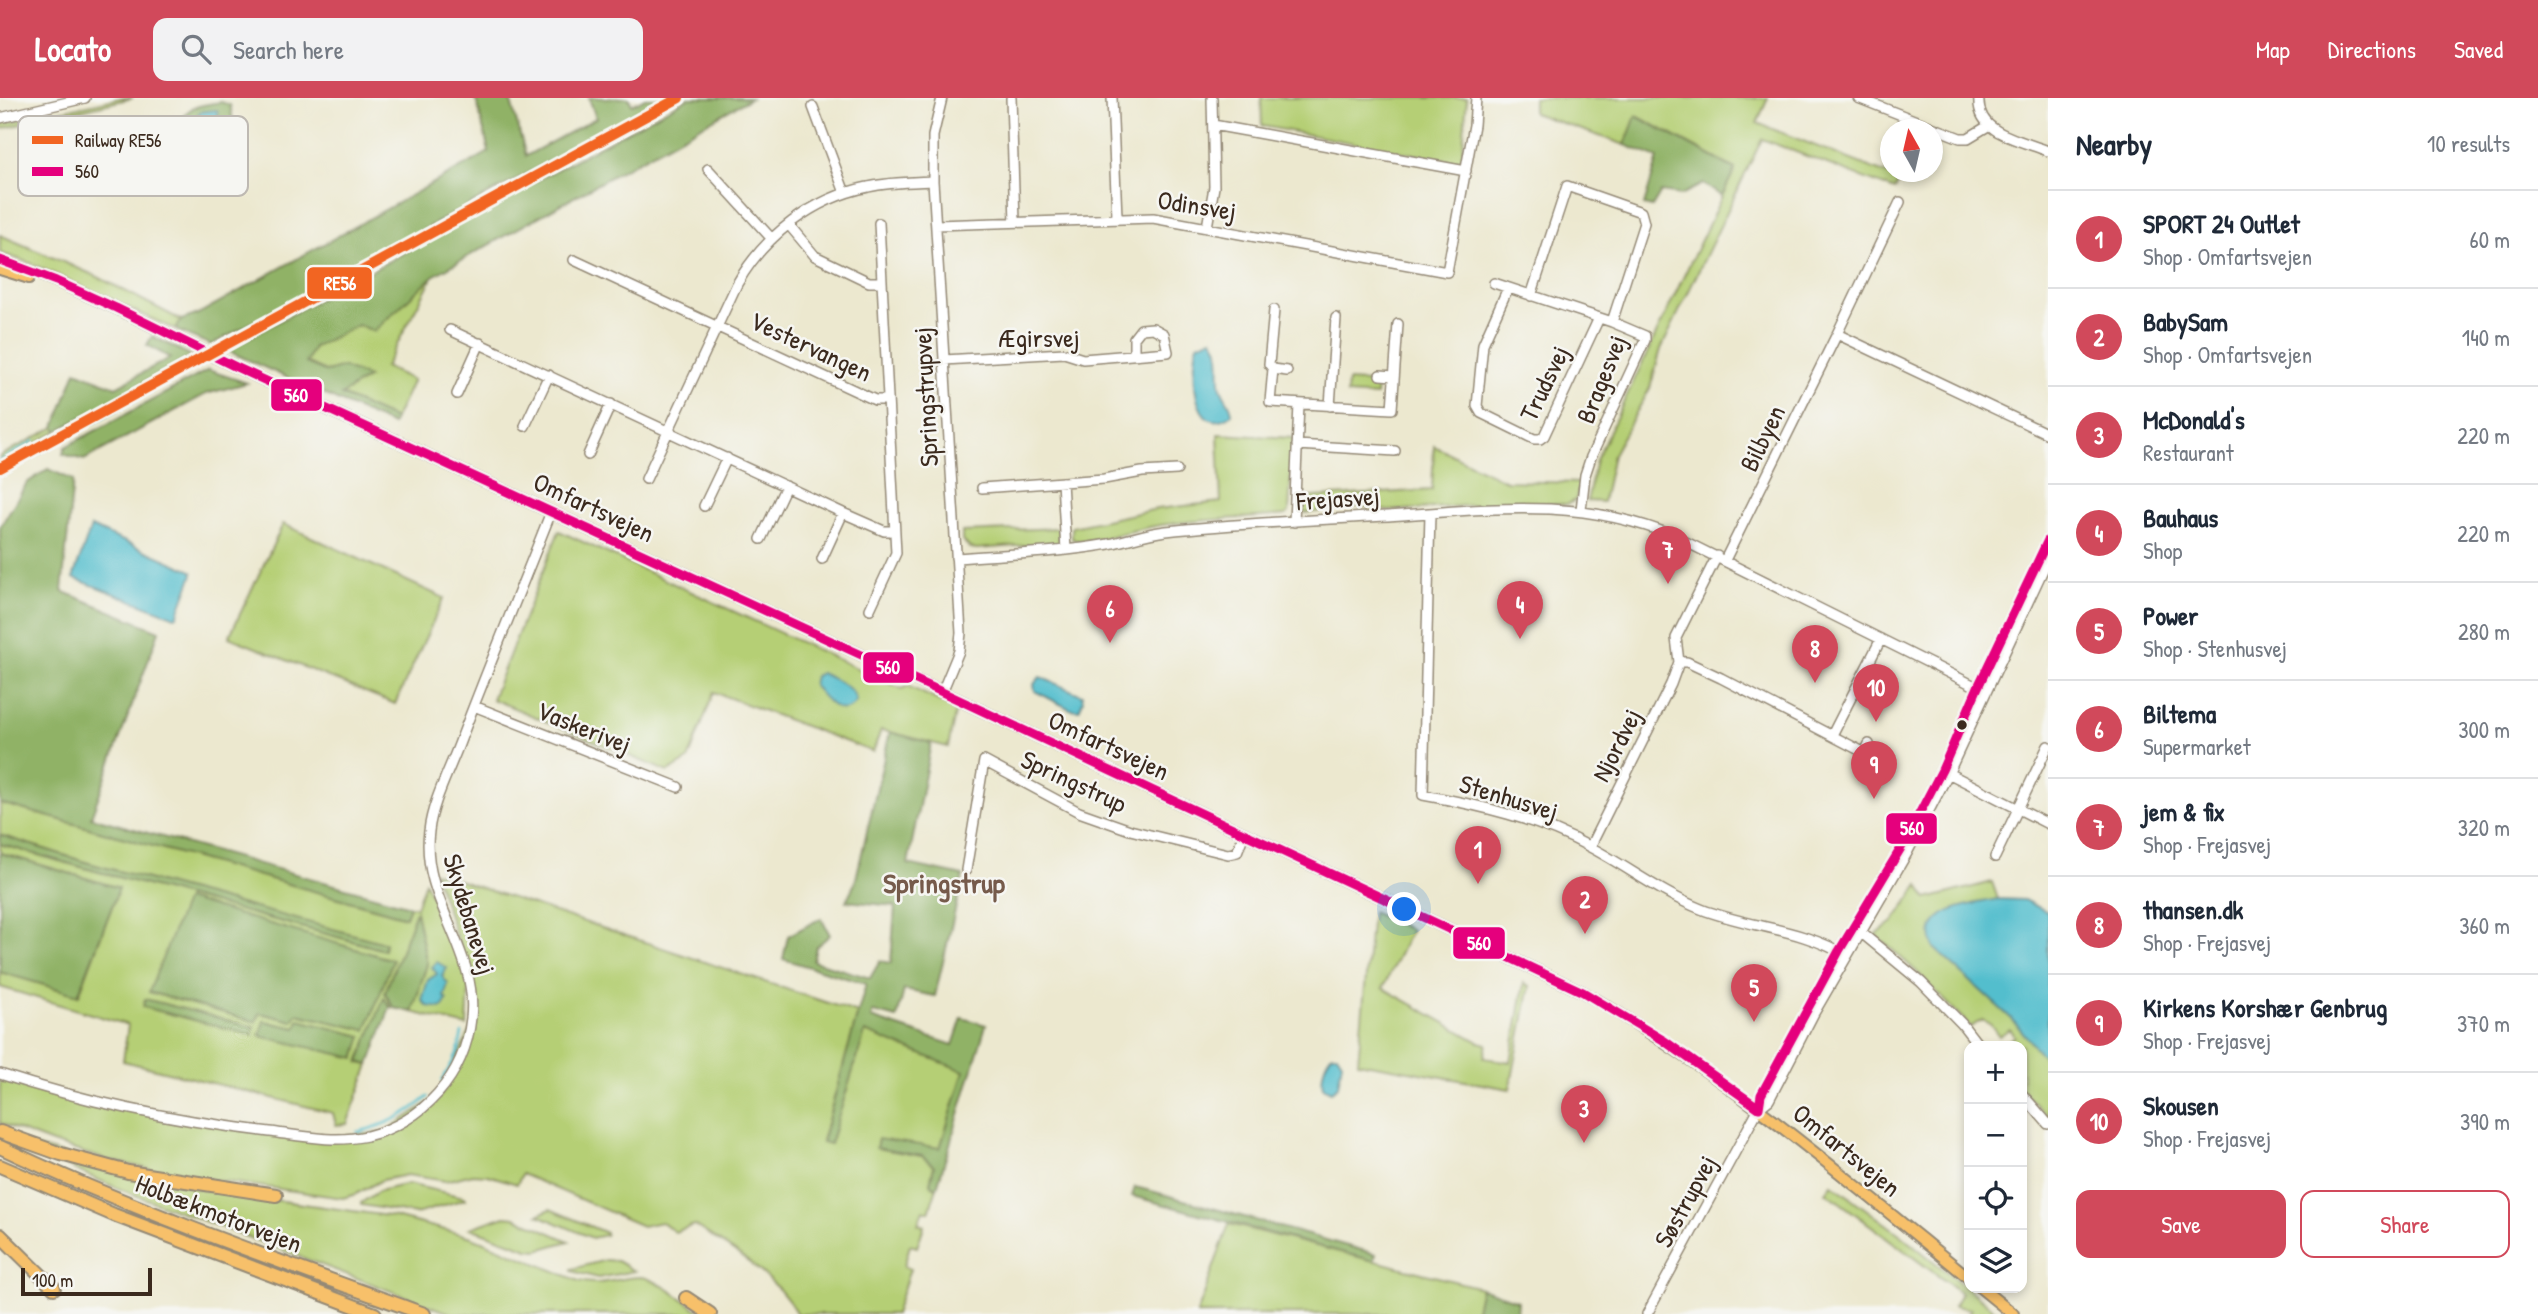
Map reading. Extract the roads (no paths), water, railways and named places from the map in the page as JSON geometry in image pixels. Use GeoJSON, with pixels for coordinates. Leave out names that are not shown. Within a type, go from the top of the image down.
{"type":"FeatureCollection","features":[{"type":"Feature","properties":{"kind":"highway"},"geometry":{"type":"LineString","coordinates":[[0,1132],[61,1154],[128,1172],[276,1195]]}},
{"type":"Feature","properties":{"kind":"highway","name":"Holbækmotorvejen"},"geometry":{"type":"LineString","coordinates":[[0,1147],[109,1195],[220,1239],[424,1314]]}},
{"type":"Feature","properties":{"kind":"highway","name":"Holbækmotorvejen"},"geometry":{"type":"LineString","coordinates":[[0,1166],[127,1220],[375,1314]]}},
{"type":"Feature","properties":{"kind":"highway"},"geometry":{"type":"LineString","coordinates":[[0,1235],[54,1288]]}},
{"type":"Feature","properties":{"kind":"highway"},"geometry":{"type":"LineString","coordinates":[[686,1298],[710,1314]]}},
{"type":"Feature","properties":{"kind":"main road","name":"Omfartsvejen"},"geometry":{"type":"LineString","coordinates":[[0,260],[56,281],[1583,992],[1651,1032],[1759,1108],[1964,1274]]}},
{"type":"Feature","properties":{"kind":"main road","name":"Omfartsvejen"},"geometry":{"type":"LineString","coordinates":[[0,269],[54,287],[178,338]]}},
{"type":"Feature","properties":{"kind":"main road"},"geometry":{"type":"LineString","coordinates":[[1987,1293],[2013,1314]]}},
{"type":"Feature","properties":{"kind":"street"},"geometry":{"type":"LineString","coordinates":[[0,118],[85,98]]}},
{"type":"Feature","properties":{"kind":"street","name":"Springstrupvej"},"geometry":{"type":"LineString","coordinates":[[942,98],[933,135],[933,181],[960,640],[956,659],[942,692]]}},
{"type":"Feature","properties":{"kind":"street"},"geometry":{"type":"LineString","coordinates":[[1011,98],[1016,222]]}},
{"type":"Feature","properties":{"kind":"street"},"geometry":{"type":"LineString","coordinates":[[1111,98],[1117,217]]}},
{"type":"Feature","properties":{"kind":"street"},"geometry":{"type":"LineString","coordinates":[[1207,227],[1214,187],[1212,98]]}},
{"type":"Feature","properties":{"kind":"street"},"geometry":{"type":"LineString","coordinates":[[1213,125],[1466,171],[1476,98]]}},
{"type":"Feature","properties":{"kind":"street"},"geometry":{"type":"LineString","coordinates":[[1858,98],[1960,138],[1968,138],[1987,125]]}},
{"type":"Feature","properties":{"kind":"street"},"geometry":{"type":"LineString","coordinates":[[1979,98],[1979,112],[1987,125],[2048,151]]}},
{"type":"Feature","properties":{"kind":"street"},"geometry":{"type":"LineString","coordinates":[[813,107],[845,193]]}},
{"type":"Feature","properties":{"kind":"street"},"geometry":{"type":"LineString","coordinates":[[708,169],[772,239]]}},
{"type":"Feature","properties":{"kind":"street","name":"Odinsvej"},"geometry":{"type":"LineString","coordinates":[[936,225],[1117,217],[1162,219],[1447,272],[1466,171]]}},
{"type":"Feature","properties":{"kind":"street","name":"Vestervangen"},"geometry":{"type":"LineString","coordinates":[[646,479],[742,275],[772,239],[811,208],[845,193],[890,183],[933,181]]}},
{"type":"Feature","properties":{"kind":"street"},"geometry":{"type":"LineString","coordinates":[[1531,296],[1567,186],[1641,212],[1644,217],[1612,322]]}},
{"type":"Feature","properties":{"kind":"street","name":"Bilbyen"},"geometry":{"type":"LineString","coordinates":[[1721,558],[1837,334],[1900,202]]}},
{"type":"Feature","properties":{"kind":"street","name":"Vestervangen"},"geometry":{"type":"LineString","coordinates":[[870,608],[896,553],[879,223]]}},
{"type":"Feature","properties":{"kind":"street"},"geometry":{"type":"LineString","coordinates":[[789,225],[815,256],[869,282],[881,282]]}},
{"type":"Feature","properties":{"kind":"street","name":"Vestervangen"},"geometry":{"type":"LineString","coordinates":[[574,260],[875,400],[888,400]]}},
{"type":"Feature","properties":{"kind":"street","name":"Bragesvej"},"geometry":{"type":"LineString","coordinates":[[1494,283],[1612,322],[1645,336],[1591,457],[1585,475],[1581,510]]}},
{"type":"Feature","properties":{"kind":"street","name":"Trudsvej"},"geometry":{"type":"LineString","coordinates":[[1508,288],[1483,344],[1477,406],[1481,413],[1534,439],[1544,436],[1599,318]]}},
{"type":"Feature","properties":{"kind":"street"},"geometry":{"type":"LineString","coordinates":[[1273,310],[1269,364],[1273,369],[1287,371]]}},
{"type":"Feature","properties":{"kind":"street"},"geometry":{"type":"LineString","coordinates":[[1331,406],[1336,318]]}},
{"type":"Feature","properties":{"kind":"street"},"geometry":{"type":"LineString","coordinates":[[1273,369],[1270,402],[1392,409],[1398,324]]}},
{"type":"Feature","properties":{"kind":"street"},"geometry":{"type":"LineString","coordinates":[[450,330],[843,513],[884,531],[894,531]]}},
{"type":"Feature","properties":{"kind":"street"},"geometry":{"type":"LineString","coordinates":[[1837,334],[2048,434]]}},
{"type":"Feature","properties":{"kind":"street"},"geometry":{"type":"LineString","coordinates":[[457,394],[480,344]]}},
{"type":"Feature","properties":{"kind":"street","name":"Ægirsvej"},"geometry":{"type":"LineString","coordinates":[[944,360],[1063,353],[1083,359],[1134,354]]}},
{"type":"Feature","properties":{"kind":"street"},"geometry":{"type":"LineString","coordinates":[[525,426],[549,375]]}},
{"type":"Feature","properties":{"kind":"street"},"geometry":{"type":"LineString","coordinates":[[1381,375],[1394,376]]}},
{"type":"Feature","properties":{"kind":"street"},"geometry":{"type":"LineString","coordinates":[[587,455],[611,404]]}},
{"type":"Feature","properties":{"kind":"street"},"geometry":{"type":"LineString","coordinates":[[1294,522],[1299,404]]}},
{"type":"Feature","properties":{"kind":"street"},"geometry":{"type":"LineString","coordinates":[[1297,445],[1395,451]]}},
{"type":"Feature","properties":{"kind":"street"},"geometry":{"type":"LineString","coordinates":[[704,506],[727,458]]}},
{"type":"Feature","properties":{"kind":"street"},"geometry":{"type":"LineString","coordinates":[[982,488],[1177,470]]}},
{"type":"Feature","properties":{"kind":"street"},"geometry":{"type":"LineString","coordinates":[[1062,482],[1066,550]]}},
{"type":"Feature","properties":{"kind":"street"},"geometry":{"type":"LineString","coordinates":[[761,539],[786,486]]}},
{"type":"Feature","properties":{"kind":"street","name":"Frejasvej"},"geometry":{"type":"LineString","coordinates":[[956,558],[1066,550],[1109,544],[1157,532],[1511,508],[1581,510],[1647,525],[1721,558],[1982,689]]}},
{"type":"Feature","properties":{"kind":"street","name":"Skydebanevej"},"geometry":{"type":"LineString","coordinates":[[0,1073],[79,1097],[155,1114],[237,1128],[326,1138],[368,1136],[394,1126],[434,1100],[454,1073],[463,1055],[472,1018],[469,974],[437,897],[430,867],[428,847],[432,817],[551,512]]}},
{"type":"Feature","properties":{"kind":"street"},"geometry":{"type":"LineString","coordinates":[[822,559],[843,513]]}},
{"type":"Feature","properties":{"kind":"street","name":"Stenhusvej"},"geometry":{"type":"LineString","coordinates":[[1430,513],[1423,795],[1471,803],[1501,812],[1590,847],[1682,901],[1745,923],[1786,930],[1843,954]]}},
{"type":"Feature","properties":{"kind":"street"},"geometry":{"type":"LineString","coordinates":[[1759,1108],[1761,1095],[1945,772],[2048,540]]}},
{"type":"Feature","properties":{"kind":"street"},"geometry":{"type":"LineString","coordinates":[[1721,558],[1676,638],[1679,662],[1687,662],[1865,752]]}},
{"type":"Feature","properties":{"kind":"street"},"geometry":{"type":"LineString","coordinates":[[1982,689],[2048,559]]}},
{"type":"Feature","properties":{"kind":"street"},"geometry":{"type":"LineString","coordinates":[[1832,735],[1881,639]]}},
{"type":"Feature","properties":{"kind":"street","name":"Njordvej"},"geometry":{"type":"LineString","coordinates":[[1590,847],[1671,684],[1679,662]]}},
{"type":"Feature","properties":{"kind":"street","name":"Vaskerivej"},"geometry":{"type":"LineString","coordinates":[[474,706],[678,787]]}},
{"type":"Feature","properties":{"kind":"street"},"geometry":{"type":"LineString","coordinates":[[1995,857],[2048,746]]}},
{"type":"Feature","properties":{"kind":"street","name":"Springstrup"},"geometry":{"type":"LineString","coordinates":[[966,870],[984,761],[1070,808],[1130,830],[1228,854],[1237,852],[1244,834]]}},
{"type":"Feature","properties":{"kind":"street"},"geometry":{"type":"LineString","coordinates":[[1945,772],[2048,824]]}},
{"type":"Feature","properties":{"kind":"street"},"geometry":{"type":"LineString","coordinates":[[1857,930],[1921,982],[1975,1041]]}},
{"type":"Feature","properties":{"kind":"street"},"geometry":{"type":"LineString","coordinates":[[2027,1100],[2048,1124]]}},
{"type":"Feature","properties":{"kind":"street","name":"Søstrupvej"},"geometry":{"type":"LineString","coordinates":[[1647,1314],[1759,1108]]}},
{"type":"Feature","properties":{"kind":"water"},"geometry":{"type":"Polygon","coordinates":[[[217,110],[217,116],[197,116],[200,112],[217,110]]]}},
{"type":"Feature","properties":{"kind":"water"},"geometry":{"type":"Polygon","coordinates":[[[1212,338],[1218,349],[1221,388],[1232,414],[1218,420],[1208,418],[1201,410],[1195,383],[1198,344],[1212,338]]]}},
{"type":"Feature","properties":{"kind":"water"},"geometry":{"type":"Polygon","coordinates":[[[91,527],[192,571],[177,616],[73,578],[91,527]]]}},
{"type":"Feature","properties":{"kind":"water"},"geometry":{"type":"Polygon","coordinates":[[[821,673],[852,692],[856,702],[850,708],[844,710],[833,706],[813,685],[815,676],[821,673]]]}},
{"type":"Feature","properties":{"kind":"water"},"geometry":{"type":"Polygon","coordinates":[[[1040,677],[1082,695],[1083,701],[1079,710],[1070,709],[1035,691],[1034,684],[1040,677]]]}},
{"type":"Feature","properties":{"kind":"water"},"geometry":{"type":"Polygon","coordinates":[[[1998,899],[2024,900],[2048,912],[2048,1063],[2013,1020],[1934,948],[1931,935],[1940,917],[1961,907],[1998,899]]]}},
{"type":"Feature","properties":{"kind":"water"},"geometry":{"type":"Polygon","coordinates":[[[437,962],[447,968],[442,976],[448,984],[444,997],[447,1000],[442,1008],[427,1006],[422,1000],[428,980],[437,974],[432,967],[437,962]]]}},
{"type":"Feature","properties":{"kind":"water"},"geometry":{"type":"Polygon","coordinates":[[[1332,1054],[1337,1054],[1342,1062],[1338,1086],[1331,1091],[1323,1087],[1322,1078],[1325,1065],[1332,1054]]]}},
{"type":"Feature","properties":{"kind":"waterway"},"geometry":{"type":"LineString","coordinates":[[0,474],[153,390]]}},
{"type":"Feature","properties":{"kind":"waterway"},"geometry":{"type":"LineString","coordinates":[[0,461],[34,441]]}},
{"type":"Feature","properties":{"kind":"waterway"},"geometry":{"type":"LineString","coordinates":[[442,1081],[458,1052],[462,1033]]}},
{"type":"Feature","properties":{"kind":"waterway"},"geometry":{"type":"LineString","coordinates":[[357,1132],[395,1119],[428,1097]]}},
{"type":"Feature","properties":{"kind":"rail line","name":"RE56"},"geometry":{"type":"LineString","coordinates":[[0,468],[679,98]]}},
{"type":"Feature","properties":{"kind":"place","name":"jem & fix"},"geometry":{"type":"Point","coordinates":[1668,584]}},
{"type":"Feature","properties":{"kind":"place","name":"Bauhaus"},"geometry":{"type":"Point","coordinates":[1520,639]}},
{"type":"Feature","properties":{"kind":"place","name":"Biltema"},"geometry":{"type":"Point","coordinates":[1110,643]}},
{"type":"Feature","properties":{"kind":"place","name":"thansen.dk"},"geometry":{"type":"Point","coordinates":[1815,683]}},
{"type":"Feature","properties":{"kind":"place","name":"Skousen"},"geometry":{"type":"Point","coordinates":[1876,722]}},
{"type":"Feature","properties":{"kind":"place","name":"Kirkens Korshær Genbrug"},"geometry":{"type":"Point","coordinates":[1874,799]}},
{"type":"Feature","properties":{"kind":"place","name":"SPORT 24 Outlet"},"geometry":{"type":"Point","coordinates":[1478,884]}},
{"type":"Feature","properties":{"kind":"place","name":"BabySam"},"geometry":{"type":"Point","coordinates":[1585,934]}},
{"type":"Feature","properties":{"kind":"place","name":"Power"},"geometry":{"type":"Point","coordinates":[1754,1022]}},
{"type":"Feature","properties":{"kind":"place","name":"McDonald's"},"geometry":{"type":"Point","coordinates":[1584,1143]}},
{"type":"Feature","properties":{"kind":"district","name":"Springstrup"},"geometry":{"type":"Point","coordinates":[944,883]}}]}
